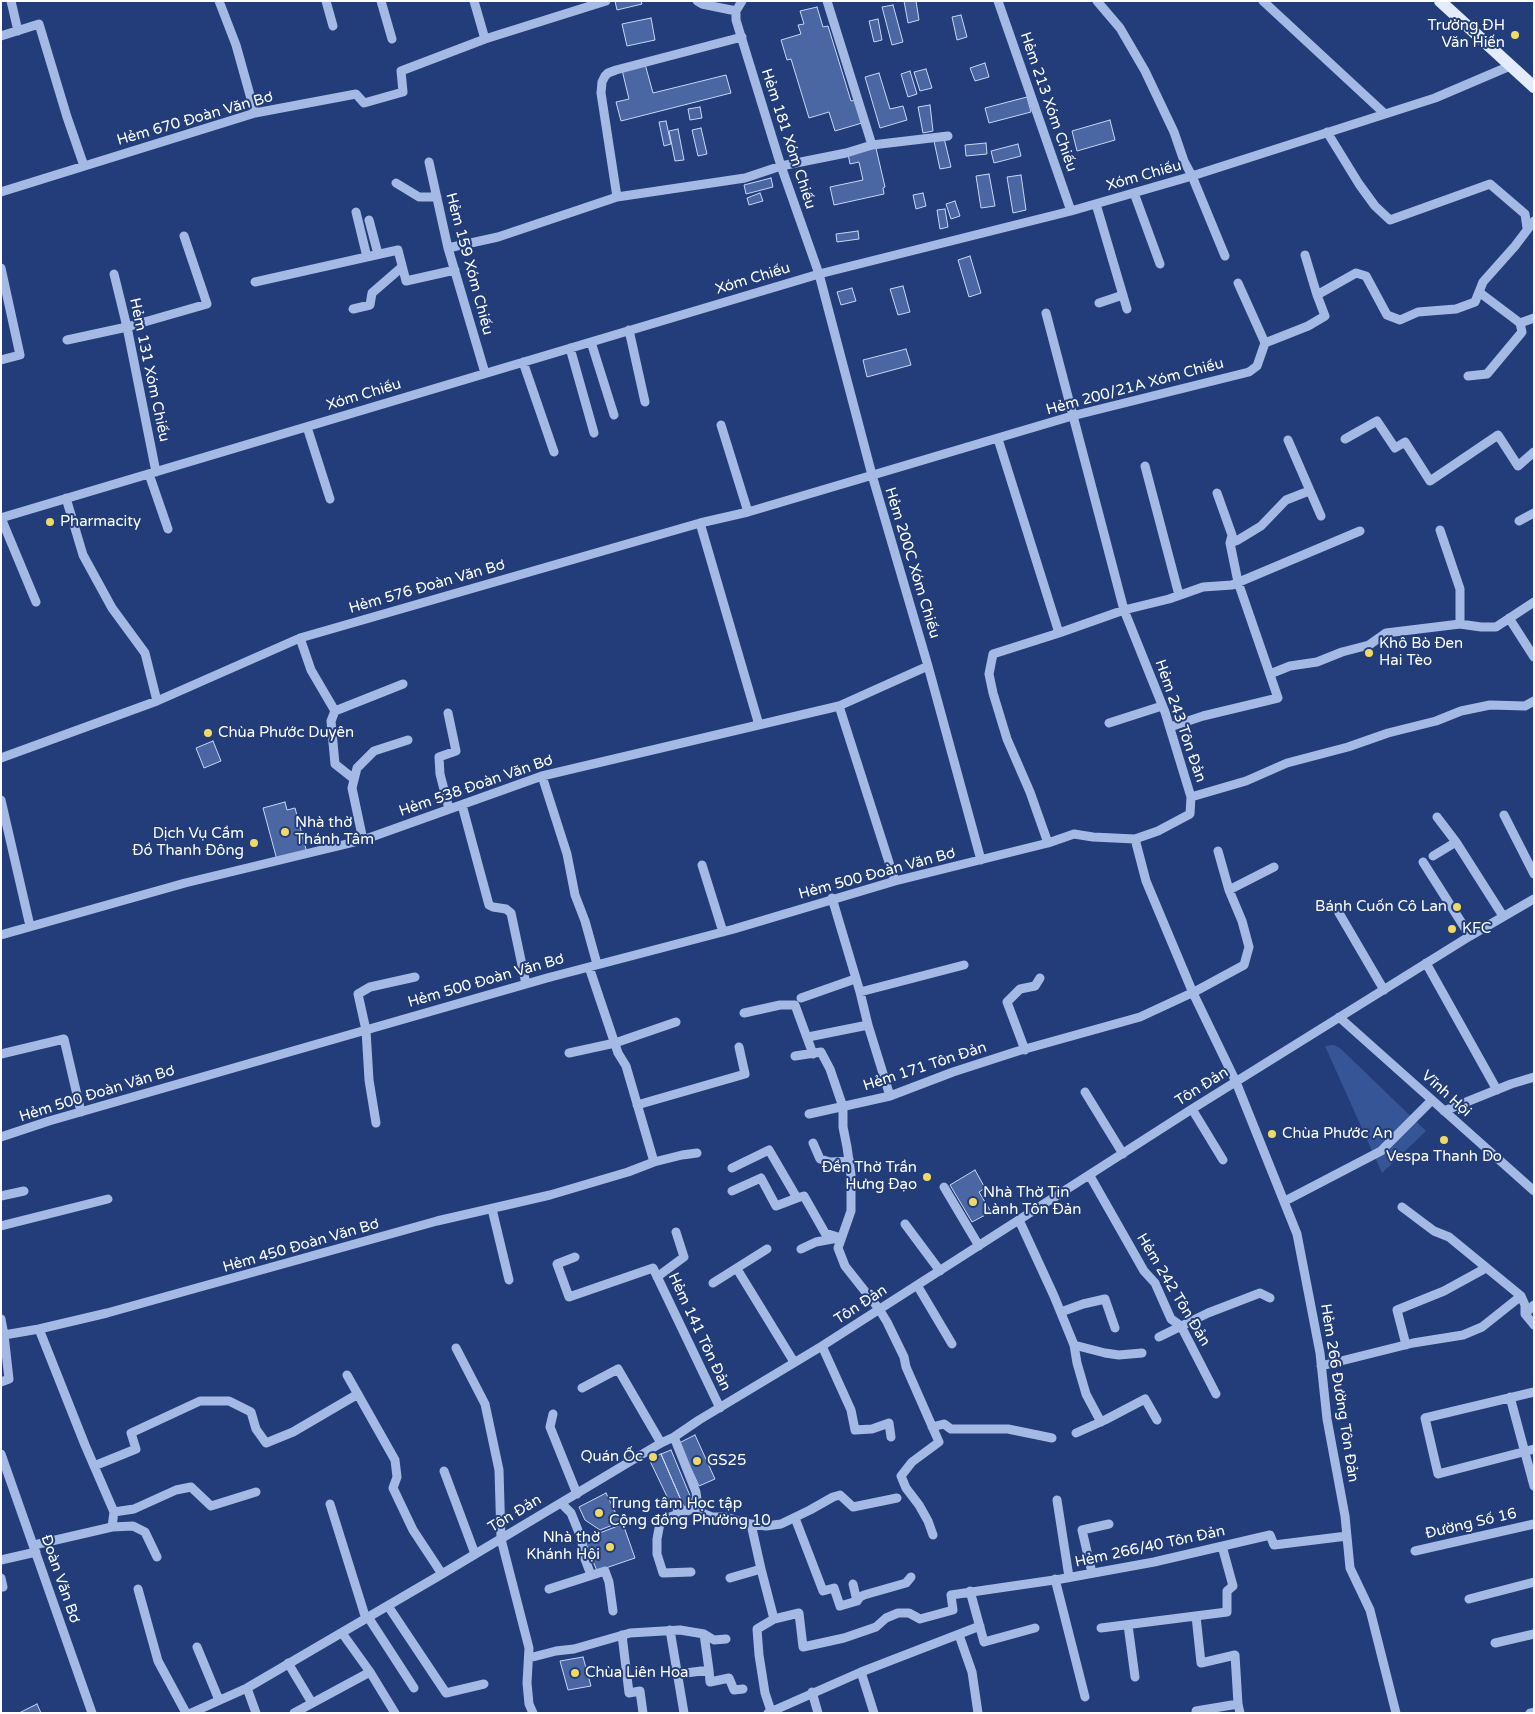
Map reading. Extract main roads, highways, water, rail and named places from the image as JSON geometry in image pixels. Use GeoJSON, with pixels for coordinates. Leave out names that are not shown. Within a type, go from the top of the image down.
{"type":"FeatureCollection","features":[{"type":"Feature","properties":{"kind":"main road"},"geometry":{"type":"LineString","coordinates":[[1440,1],[1534,87]]}},
{"type":"Feature","properties":{"kind":"place","name":"Trường ĐH Văn Hiến"},"geometry":{"type":"Point","coordinates":[1515,35]}},
{"type":"Feature","properties":{"kind":"place","name":"Pharmacity"},"geometry":{"type":"Point","coordinates":[50,522]}},
{"type":"Feature","properties":{"kind":"place","name":"Khô Bò Đen Hai Tèo"},"geometry":{"type":"Point","coordinates":[1369,653]}},
{"type":"Feature","properties":{"kind":"place","name":"Chùa Phước Duyên"},"geometry":{"type":"Point","coordinates":[208,733]}},
{"type":"Feature","properties":{"kind":"place","name":"Nhà thờ Thánh Tâm"},"geometry":{"type":"Point","coordinates":[285,832]}},
{"type":"Feature","properties":{"kind":"place","name":"Dịch Vụ Cầm Đồ Thanh Đông"},"geometry":{"type":"Point","coordinates":[254,843]}},
{"type":"Feature","properties":{"kind":"place","name":"Bánh Cuốn Cô Lan"},"geometry":{"type":"Point","coordinates":[1457,907]}},
{"type":"Feature","properties":{"kind":"place","name":"KFC"},"geometry":{"type":"Point","coordinates":[1452,929]}},
{"type":"Feature","properties":{"kind":"place","name":"Chùa Phước An"},"geometry":{"type":"Point","coordinates":[1272,1134]}},
{"type":"Feature","properties":{"kind":"place","name":"Vespa Thanh Do"},"geometry":{"type":"Point","coordinates":[1444,1140]}},
{"type":"Feature","properties":{"kind":"place","name":"Đền Thờ Trần Hưng Đạo"},"geometry":{"type":"Point","coordinates":[927,1177]}},
{"type":"Feature","properties":{"kind":"place","name":"Nhà Thờ Tin Lành Tôn Đản"},"geometry":{"type":"Point","coordinates":[973,1202]}},
{"type":"Feature","properties":{"kind":"place","name":"Quán Ốc"},"geometry":{"type":"Point","coordinates":[653,1457]}},
{"type":"Feature","properties":{"kind":"place","name":"GS25"},"geometry":{"type":"Point","coordinates":[697,1461]}},
{"type":"Feature","properties":{"kind":"place","name":"Trung tâm Học tập Cộng đồng Phường 10"},"geometry":{"type":"Point","coordinates":[599,1513]}},
{"type":"Feature","properties":{"kind":"place","name":"Nhà thờ Khánh Hội"},"geometry":{"type":"Point","coordinates":[610,1547]}},
{"type":"Feature","properties":{"kind":"place","name":"Chùa Liên Hoa"},"geometry":{"type":"Point","coordinates":[575,1673]}}]}
